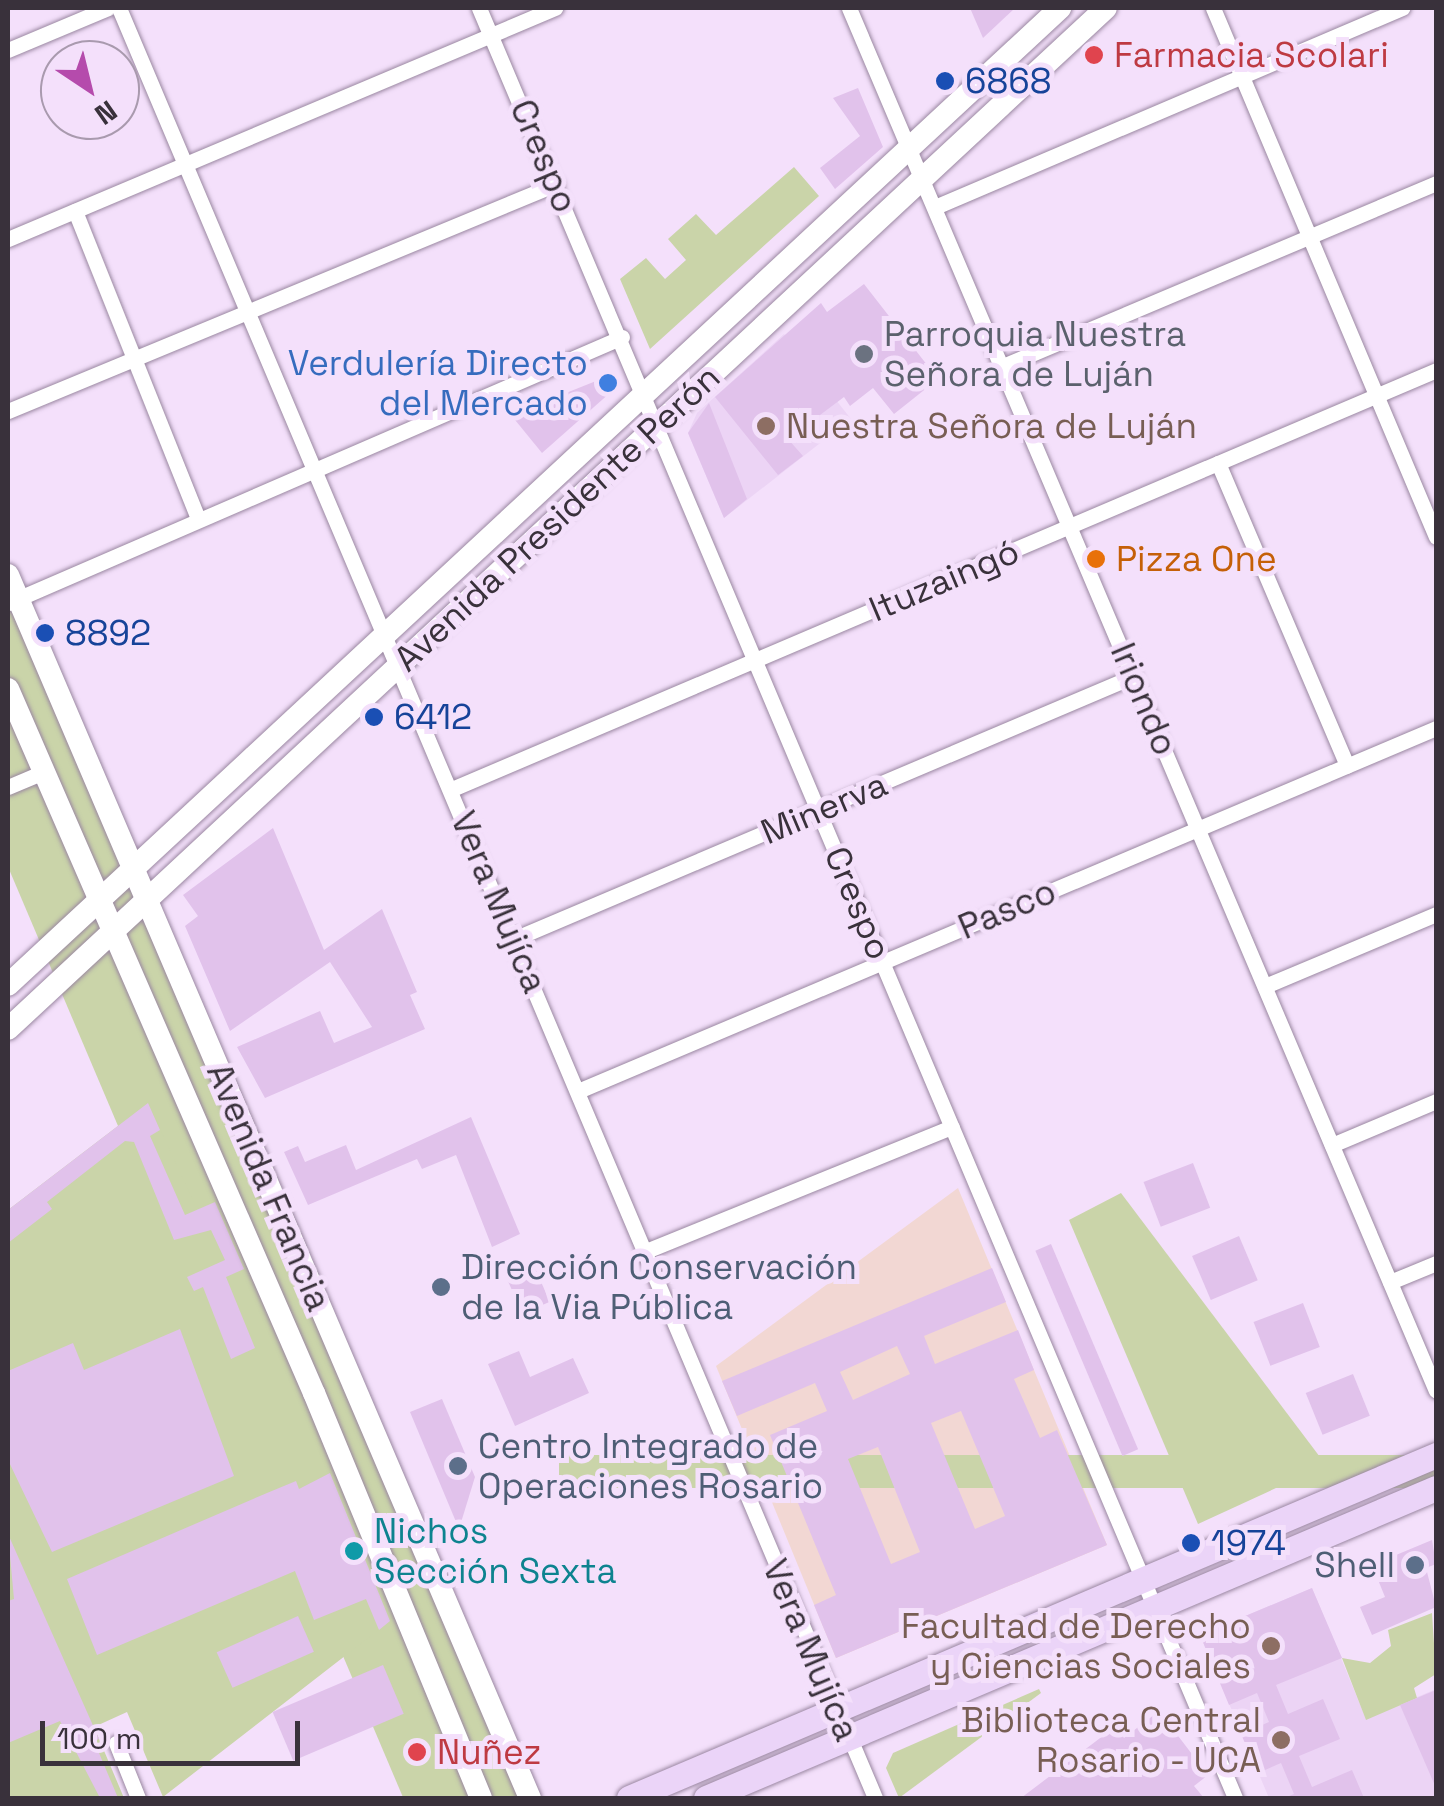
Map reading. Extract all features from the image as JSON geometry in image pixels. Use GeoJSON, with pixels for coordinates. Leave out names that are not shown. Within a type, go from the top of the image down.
{"type":"FeatureCollection","features":[{"type":"Feature","properties":{"kind":"main road","name":"Avenida Presidente Perón"},"geometry":{"type":"LineString","coordinates":[[9,982],[1060,8]]}},
{"type":"Feature","properties":{"kind":"main road","name":"Avenida Presidente Perón"},"geometry":{"type":"LineString","coordinates":[[8,1029],[1106,8]]}},
{"type":"Feature","properties":{"kind":"main road","name":"Avenida Francia"},"geometry":{"type":"LineString","coordinates":[[8,575],[13,601],[146,900],[530,1798]]}},
{"type":"Feature","properties":{"kind":"main road","name":"Avenida Francia"},"geometry":{"type":"LineString","coordinates":[[8,690],[110,933],[314,1393],[481,1798]]}},
{"type":"Feature","properties":{"kind":"main road"},"geometry":{"type":"LineString","coordinates":[[179,1083],[199,1088],[218,1069]]}},
{"type":"Feature","properties":{"kind":"main road"},"geometry":{"type":"LineString","coordinates":[[314,1393],[354,1385]]}},
{"type":"Feature","properties":{"kind":"main road"},"geometry":{"type":"LineString","coordinates":[[629,1798],[1436,1455]]}},
{"type":"Feature","properties":{"kind":"main road"},"geometry":{"type":"LineString","coordinates":[[706,1798],[1436,1488]]}},
{"type":"Feature","properties":{"kind":"street"},"geometry":{"type":"LineString","coordinates":[[8,50],[108,8]]}},
{"type":"Feature","properties":{"kind":"street","name":"Vera Mujíca"},"geometry":{"type":"LineString","coordinates":[[119,8],[875,1798]]}},
{"type":"Feature","properties":{"kind":"street","name":"Crespo"},"geometry":{"type":"LineString","coordinates":[[479,8],[646,392],[952,1127],[1159,1606],[1235,1798]]}},
{"type":"Feature","properties":{"kind":"street"},"geometry":{"type":"LineString","coordinates":[[8,239],[555,8]]}},
{"type":"Feature","properties":{"kind":"street","name":"Iriondo"},"geometry":{"type":"LineString","coordinates":[[849,8],[1436,1391]]}},
{"type":"Feature","properties":{"kind":"street"},"geometry":{"type":"LineString","coordinates":[[1213,8],[1436,536]]}},
{"type":"Feature","properties":{"kind":"street"},"geometry":{"type":"LineString","coordinates":[[935,207],[1402,8]]}},
{"type":"Feature","properties":{"kind":"street"},"geometry":{"type":"LineString","coordinates":[[1003,366],[1436,183]]}},
{"type":"Feature","properties":{"kind":"street"},"geometry":{"type":"LineString","coordinates":[[8,411],[556,184]]}},
{"type":"Feature","properties":{"kind":"street"},"geometry":{"type":"LineString","coordinates":[[75,210],[198,519]]}},
{"type":"Feature","properties":{"kind":"street"},"geometry":{"type":"LineString","coordinates":[[13,601],[622,337]]}},
{"type":"Feature","properties":{"kind":"street","name":"Ituzaingó"},"geometry":{"type":"LineString","coordinates":[[452,789],[1436,370]]}},
{"type":"Feature","properties":{"kind":"street"},"geometry":{"type":"LineString","coordinates":[[1218,463],[1347,766]]}},
{"type":"Feature","properties":{"kind":"street","name":"Minerva"},"geometry":{"type":"LineString","coordinates":[[514,939],[1134,676]]}},
{"type":"Feature","properties":{"kind":"street","name":"Pasco"},"geometry":{"type":"LineString","coordinates":[[578,1091],[1436,728]]}},
{"type":"Feature","properties":{"kind":"street"},"geometry":{"type":"LineString","coordinates":[[8,787],[42,772]]}},
{"type":"Feature","properties":{"kind":"street"},"geometry":{"type":"LineString","coordinates":[[1265,986],[1436,914]]}},
{"type":"Feature","properties":{"kind":"street"},"geometry":{"type":"LineString","coordinates":[[1332,1145],[1436,1101]]}},
{"type":"Feature","properties":{"kind":"street"},"geometry":{"type":"LineString","coordinates":[[646,1251],[952,1127]]}},
{"type":"Feature","properties":{"kind":"street"},"geometry":{"type":"LineString","coordinates":[[1390,1282],[1436,1262]]}},
{"type":"Feature","properties":{"kind":"street"},"geometry":{"type":"LineString","coordinates":[[116,1743],[138,1798]]}},
{"type":"Feature","properties":{"kind":"shaded area","name":"Nuestra Señora de Luján"},"geometry":{"type":"Polygon","coordinates":[[[784,334],[851,419],[724,518],[688,433],[697,413],[784,334]]]}},
{"type":"Feature","properties":{"kind":"shaded area"},"geometry":{"type":"Polygon","coordinates":[[[958,1188],[1107,1545],[836,1658],[716,1366],[958,1188]]]}},
{"type":"Feature","properties":{"kind":"shaded area"},"geometry":{"type":"Polygon","coordinates":[[[1312,1588],[1366,1719],[1436,1689],[1436,1798],[1269,1798],[1200,1635],[1312,1588]]]}},
{"type":"Feature","properties":{"kind":"green space"},"geometry":{"type":"Polygon","coordinates":[[[794,167],[819,196],[650,349],[620,279],[646,258],[665,279],[686,260],[668,239],[696,214],[716,235],[794,167]]]}},
{"type":"Feature","properties":{"kind":"green space"},"geometry":{"type":"Polygon","coordinates":[[[8,575],[527,1798],[403,1798],[8,867],[8,575]]]}},
{"type":"Feature","properties":{"kind":"green space"},"geometry":{"type":"Polygon","coordinates":[[[148,1103],[197,1209],[218,1200],[390,1621],[163,1797],[127,1712],[94,1727],[124,1798],[8,1798],[8,1210],[148,1103]]]}},
{"type":"Feature","properties":{"kind":"green space"},"geometry":{"type":"Polygon","coordinates":[[[1121,1193],[1326,1465],[1198,1524],[1069,1220],[1121,1193]]]}},
{"type":"Feature","properties":{"kind":"green space"},"geometry":{"type":"Polygon","coordinates":[[[559,1455],[1436,1455],[1436,1488],[559,1488],[559,1455]]]}},
{"type":"Feature","properties":{"kind":"green space"},"geometry":{"type":"Polygon","coordinates":[[[1432,1613],[1436,1674],[1414,1688],[1417,1698],[1366,1720],[1342,1658],[1370,1663],[1391,1646],[1388,1630],[1432,1613]]]}},
{"type":"Feature","properties":{"kind":"green space"},"geometry":{"type":"Polygon","coordinates":[[[1039,1689],[1041,1693],[899,1798],[886,1768],[893,1753],[1039,1689]]]}},
{"type":"Feature","properties":{"kind":"building"},"geometry":{"type":"Polygon","coordinates":[[[970,8],[1015,8],[983,38],[970,8]]]}},
{"type":"Feature","properties":{"kind":"building"},"geometry":{"type":"Polygon","coordinates":[[[858,88],[883,147],[835,189],[820,168],[860,136],[833,98],[858,88]]]}},
{"type":"Feature","properties":{"kind":"building"},"geometry":{"type":"Polygon","coordinates":[[[864,284],[938,379],[894,414],[873,388],[850,406],[844,397],[788,439],[803,456],[778,475],[715,397],[821,303],[827,312],[864,284]]]}},
{"type":"Feature","properties":{"kind":"building"},"geometry":{"type":"Polygon","coordinates":[[[616,373],[620,384],[542,453],[511,415],[616,373]]]}},
{"type":"Feature","properties":{"kind":"building"},"geometry":{"type":"Polygon","coordinates":[[[709,403],[747,499],[724,518],[688,433],[709,403]]]}},
{"type":"Feature","properties":{"kind":"building"},"geometry":{"type":"Polygon","coordinates":[[[273,828],[324,950],[382,909],[417,992],[410,995],[425,1029],[265,1098],[237,1047],[320,1011],[334,1043],[372,1027],[330,962],[230,1031],[185,926],[198,916],[183,895],[273,828]]]}},
{"type":"Feature","properties":{"kind":"building"},"geometry":{"type":"Polygon","coordinates":[[[148,1103],[160,1130],[150,1136],[185,1215],[215,1202],[244,1269],[226,1277],[255,1348],[231,1359],[203,1287],[194,1291],[187,1277],[225,1260],[211,1230],[174,1240],[134,1142],[125,1141],[47,1202],[52,1209],[8,1243],[8,1210],[148,1103]]]}},
{"type":"Feature","properties":{"kind":"building"},"geometry":{"type":"Polygon","coordinates":[[[471,1117],[520,1234],[492,1247],[456,1155],[422,1169],[417,1159],[308,1205],[284,1152],[298,1146],[305,1162],[346,1145],[356,1170],[471,1117]]]}},
{"type":"Feature","properties":{"kind":"building"},"geometry":{"type":"Polygon","coordinates":[[[1193,1163],[1210,1208],[1161,1227],[1144,1182],[1193,1163]]]}},
{"type":"Feature","properties":{"kind":"building"},"geometry":{"type":"Polygon","coordinates":[[[1239,1236],[1258,1280],[1211,1300],[1192,1256],[1239,1236]]]}},
{"type":"Feature","properties":{"kind":"building"},"geometry":{"type":"Polygon","coordinates":[[[1051,1244],[1138,1449],[1122,1456],[1035,1251],[1051,1244]]]}},
{"type":"Feature","properties":{"kind":"building"},"geometry":{"type":"Polygon","coordinates":[[[534,1266],[550,1302],[522,1314],[507,1278],[534,1266]]]}},
{"type":"Feature","properties":{"kind":"building"},"geometry":{"type":"Polygon","coordinates":[[[992,1268],[1006,1302],[924,1336],[935,1364],[1018,1330],[1034,1370],[1014,1379],[1040,1438],[1057,1430],[1107,1545],[836,1658],[814,1605],[836,1595],[770,1435],[827,1411],[815,1383],[737,1416],[722,1381],[992,1268]],[[897,1346],[840,1372],[853,1400],[910,1374],[897,1346]],[[961,1411],[931,1423],[975,1529],[1005,1516],[961,1411]],[[878,1447],[848,1459],[891,1564],[920,1552],[878,1447]]]}},
{"type":"Feature","properties":{"kind":"building"},"geometry":{"type":"Polygon","coordinates":[[[1303,1303],[1320,1347],[1270,1366],[1254,1322],[1303,1303]]]}},
{"type":"Feature","properties":{"kind":"building"},"geometry":{"type":"Polygon","coordinates":[[[180,1329],[234,1476],[52,1552],[8,1460],[8,1371],[73,1343],[84,1370],[180,1329]]]}},
{"type":"Feature","properties":{"kind":"building"},"geometry":{"type":"Polygon","coordinates":[[[519,1351],[530,1377],[573,1358],[589,1393],[515,1426],[488,1364],[519,1351]]]}},
{"type":"Feature","properties":{"kind":"building"},"geometry":{"type":"Polygon","coordinates":[[[1353,1374],[1370,1416],[1323,1435],[1306,1393],[1353,1374]]]}},
{"type":"Feature","properties":{"kind":"building"},"geometry":{"type":"Polygon","coordinates":[[[442,1399],[475,1477],[459,1529],[410,1412],[442,1399]]]}},
{"type":"Feature","properties":{"kind":"building"},"geometry":{"type":"Polygon","coordinates":[[[330,1473],[390,1621],[379,1630],[366,1599],[314,1620],[295,1571],[97,1655],[67,1579],[296,1481],[299,1489],[330,1473]]]}},
{"type":"Feature","properties":{"kind":"building"},"geometry":{"type":"Polygon","coordinates":[[[8,1534],[99,1739],[94,1741],[118,1798],[100,1798],[60,1721],[8,1743],[8,1601],[14,1599],[8,1534]]]}},
{"type":"Feature","properties":{"kind":"building"},"geometry":{"type":"Polygon","coordinates":[[[1432,1540],[1436,1564],[1426,1568],[1436,1607],[1372,1635],[1360,1607],[1385,1597],[1372,1565],[1432,1540]]]}},
{"type":"Feature","properties":{"kind":"building"},"geometry":{"type":"Polygon","coordinates":[[[1312,1588],[1342,1658],[1276,1685],[1288,1714],[1323,1699],[1340,1739],[1299,1756],[1312,1787],[1352,1770],[1364,1798],[1284,1798],[1294,1794],[1281,1763],[1258,1773],[1241,1734],[1269,1722],[1257,1693],[1229,1705],[1200,1635],[1312,1588]]]}},
{"type":"Feature","properties":{"kind":"building"},"geometry":{"type":"Polygon","coordinates":[[[298,1616],[314,1652],[233,1688],[217,1652],[298,1616]]]}},
{"type":"Feature","properties":{"kind":"building"},"geometry":{"type":"Polygon","coordinates":[[[383,1665],[404,1714],[293,1761],[273,1712],[383,1665]]]}},
{"type":"Feature","properties":{"kind":"building"},"geometry":{"type":"Polygon","coordinates":[[[1436,1690],[1436,1788],[1400,1705],[1436,1690]]]}},
{"type":"Feature","properties":{"kind":"building"},"geometry":{"type":"Polygon","coordinates":[[[1159,1711],[1208,1775],[1194,1786],[1204,1798],[1021,1798],[1116,1726],[1124,1738],[1159,1711]]]}},
{"type":"Feature","properties":{"kind":"place","name":"Farmacia Scolari"},"geometry":{"type":"Point","coordinates":[1094,55]}},
{"type":"Feature","properties":{"kind":"place","name":"6868"},"geometry":{"type":"Point","coordinates":[945,81]}},
{"type":"Feature","properties":{"kind":"place","name":"Parroquia Nuestra Señora de Luján"},"geometry":{"type":"Point","coordinates":[864,354]}},
{"type":"Feature","properties":{"kind":"place","name":"Verdulería Directo del Mercado"},"geometry":{"type":"Point","coordinates":[608,383]}},
{"type":"Feature","properties":{"kind":"place","name":"Nuestra Señora de Luján"},"geometry":{"type":"Point","coordinates":[766,426]}},
{"type":"Feature","properties":{"kind":"place","name":"Pizza One"},"geometry":{"type":"Point","coordinates":[1096,559]}},
{"type":"Feature","properties":{"kind":"place","name":"8892"},"geometry":{"type":"Point","coordinates":[45,633]}},
{"type":"Feature","properties":{"kind":"place","name":"6412"},"geometry":{"type":"Point","coordinates":[374,717]}},
{"type":"Feature","properties":{"kind":"place","name":"Dirección Conservación de la Via Pública"},"geometry":{"type":"Point","coordinates":[441,1287]}},
{"type":"Feature","properties":{"kind":"place","name":"Centro Integrado de Operaciones Rosario"},"geometry":{"type":"Point","coordinates":[458,1466]}},
{"type":"Feature","properties":{"kind":"place","name":"1974"},"geometry":{"type":"Point","coordinates":[1191,1543]}},
{"type":"Feature","properties":{"kind":"place","name":"Nichos Sección Sexta"},"geometry":{"type":"Point","coordinates":[354,1551]}},
{"type":"Feature","properties":{"kind":"place","name":"Shell"},"geometry":{"type":"Point","coordinates":[1415,1565]}},
{"type":"Feature","properties":{"kind":"place","name":"Facultad de Derecho y Ciencias Sociales"},"geometry":{"type":"Point","coordinates":[1271,1646]}},
{"type":"Feature","properties":{"kind":"place","name":"Biblioteca Central Rosario - UCA"},"geometry":{"type":"Point","coordinates":[1281,1740]}},
{"type":"Feature","properties":{"kind":"place","name":"Nuñez"},"geometry":{"type":"Point","coordinates":[417,1752]}}]}
